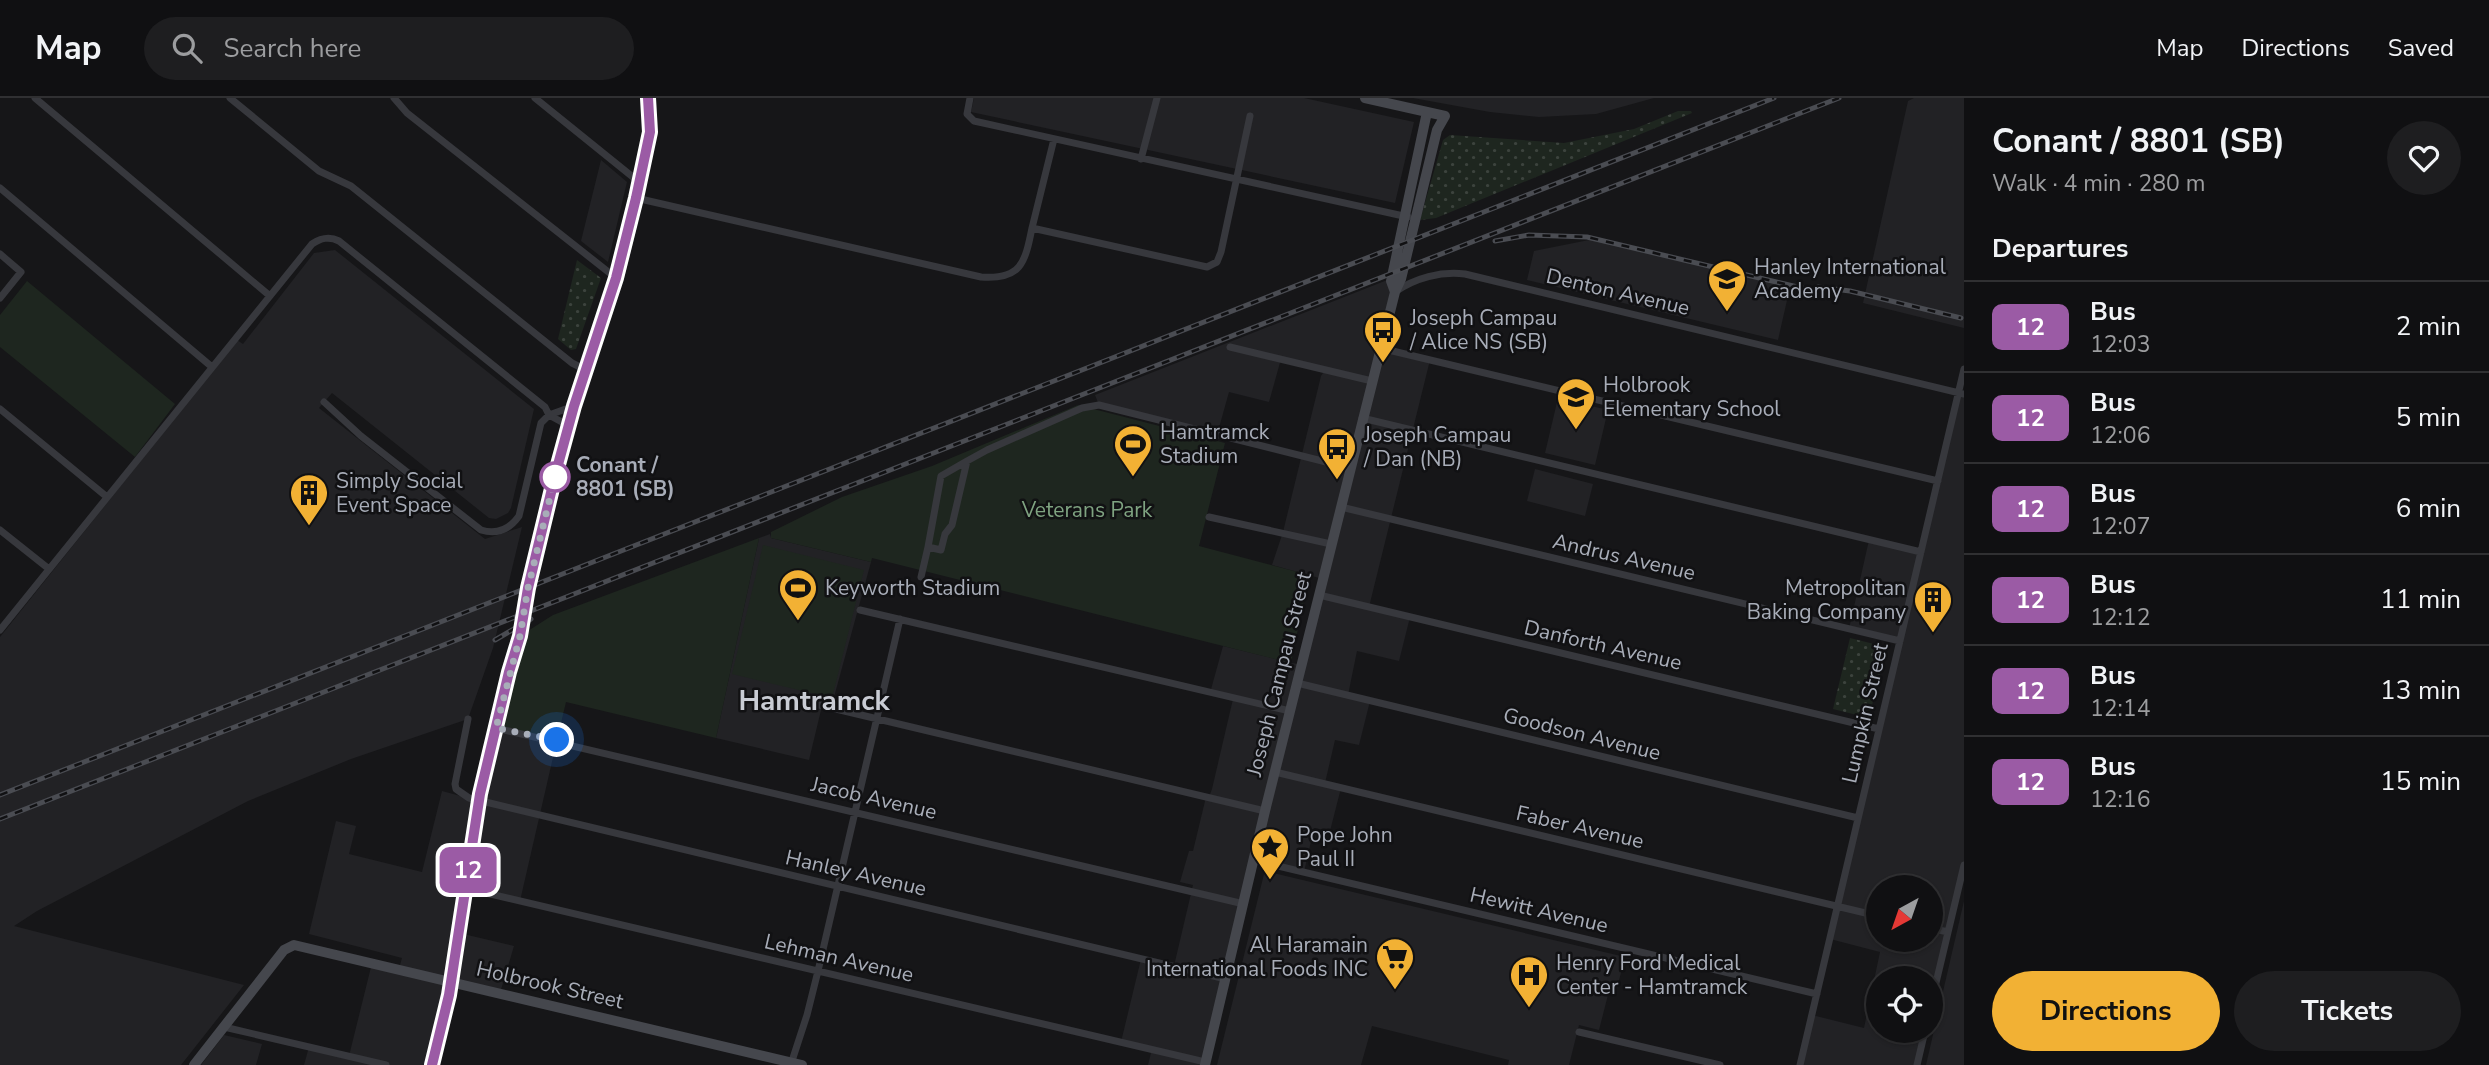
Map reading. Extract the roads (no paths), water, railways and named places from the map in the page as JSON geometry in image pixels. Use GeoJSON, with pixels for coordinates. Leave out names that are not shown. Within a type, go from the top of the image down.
{"type":"FeatureCollection","features":[{"type":"Feature","properties":{"kind":"street"},"geometry":{"type":"LineString","coordinates":[[35,98],[270,296]]}},
{"type":"Feature","properties":{"kind":"street"},"geometry":{"type":"LineString","coordinates":[[230,98],[320,172],[351,186],[562,355],[586,370]]}},
{"type":"Feature","properties":{"kind":"street"},"geometry":{"type":"LineString","coordinates":[[394,98],[407,114],[616,278]]}},
{"type":"Feature","properties":{"kind":"street"},"geometry":{"type":"LineString","coordinates":[[535,98],[639,182]]}},
{"type":"Feature","properties":{"kind":"street"},"geometry":{"type":"LineString","coordinates":[[432,1065],[451,981],[479,801],[520,636],[528,588],[574,406],[616,278],[636,198],[650,132],[648,98]]}},
{"type":"Feature","properties":{"kind":"street"},"geometry":{"type":"LineString","coordinates":[[970,98],[967,114],[974,121],[1416,218]]}},
{"type":"Feature","properties":{"kind":"street"},"geometry":{"type":"LineString","coordinates":[[1141,159],[1157,98]]}},
{"type":"Feature","properties":{"kind":"street"},"geometry":{"type":"LineString","coordinates":[[1365,98],[1427,112]]}},
{"type":"Feature","properties":{"kind":"street","name":"Joseph Campau Street"},"geometry":{"type":"LineString","coordinates":[[1205,1064],[1362,418],[1395,292],[1401,279],[1437,130],[1445,116],[1427,112],[1391,281],[1395,292]]}},
{"type":"Feature","properties":{"kind":"street"},"geometry":{"type":"LineString","coordinates":[[1032,228],[1207,267],[1217,261],[1221,252],[1250,116]]}},
{"type":"Feature","properties":{"kind":"street"},"geometry":{"type":"LineString","coordinates":[[636,198],[981,277],[1000,278],[1012,273],[1024,260],[1054,138]]}},
{"type":"Feature","properties":{"kind":"street"},"geometry":{"type":"LineString","coordinates":[[0,188],[212,367]]}},
{"type":"Feature","properties":{"kind":"street"},"geometry":{"type":"LineString","coordinates":[[0,630],[312,244],[325,238],[339,241],[545,407],[549,415],[569,426]]}},
{"type":"Feature","properties":{"kind":"street"},"geometry":{"type":"LineString","coordinates":[[0,254],[21,272],[0,298]]}},
{"type":"Feature","properties":{"kind":"street","name":"Denton Avenue"},"geometry":{"type":"LineString","coordinates":[[1395,292],[1434,275],[1447,272],[1465,274],[1961,393]]}},
{"type":"Feature","properties":{"kind":"street"},"geometry":{"type":"LineString","coordinates":[[1230,347],[1372,381]]}},
{"type":"Feature","properties":{"kind":"street"},"geometry":{"type":"LineString","coordinates":[[1380,348],[1938,481]]}},
{"type":"Feature","properties":{"kind":"street","name":"Lumpkin Street"},"geometry":{"type":"LineString","coordinates":[[1800,1065],[1961,393],[1964,369]]}},
{"type":"Feature","properties":{"kind":"street"},"geometry":{"type":"LineString","coordinates":[[324,402],[361,436],[481,530],[491,533],[509,527],[519,516],[541,424],[549,415],[574,406]]}},
{"type":"Feature","properties":{"kind":"street"},"geometry":{"type":"LineString","coordinates":[[921,577],[941,476],[987,450],[1082,408],[1099,405],[1350,468]]}},
{"type":"Feature","properties":{"kind":"street"},"geometry":{"type":"LineString","coordinates":[[0,409],[107,497]]}},
{"type":"Feature","properties":{"kind":"street"},"geometry":{"type":"LineString","coordinates":[[1362,418],[1921,552]]}},
{"type":"Feature","properties":{"kind":"street"},"geometry":{"type":"LineString","coordinates":[[928,547],[941,550],[944,534],[952,525],[967,461]]}},
{"type":"Feature","properties":{"kind":"street","name":"Andrus Avenue"},"geometry":{"type":"LineString","coordinates":[[1341,507],[1900,641]]}},
{"type":"Feature","properties":{"kind":"street"},"geometry":{"type":"LineString","coordinates":[[1209,517],[1331,544]]}},
{"type":"Feature","properties":{"kind":"street"},"geometry":{"type":"LineString","coordinates":[[0,530],[49,569]]}},
{"type":"Feature","properties":{"kind":"street","name":"Danforth Avenue"},"geometry":{"type":"LineString","coordinates":[[1319,595],[1879,729]]}},
{"type":"Feature","properties":{"kind":"street"},"geometry":{"type":"LineString","coordinates":[[860,610],[1290,711]]}},
{"type":"Feature","properties":{"kind":"street"},"geometry":{"type":"LineString","coordinates":[[795,1064],[900,619]]}},
{"type":"Feature","properties":{"kind":"street","name":"Goodson Avenue"},"geometry":{"type":"LineString","coordinates":[[1297,683],[1858,818]]}},
{"type":"Feature","properties":{"kind":"street"},"geometry":{"type":"LineString","coordinates":[[819,705],[1265,811]]}},
{"type":"Feature","properties":{"kind":"street"},"geometry":{"type":"LineString","coordinates":[[468,719],[455,784],[456,789],[465,797],[479,801]]}},
{"type":"Feature","properties":{"kind":"street","name":"Jacob Avenue"},"geometry":{"type":"LineString","coordinates":[[496,728],[1244,904]]}},
{"type":"Feature","properties":{"kind":"street","name":"Faber Avenue"},"geometry":{"type":"LineString","coordinates":[[1275,772],[1866,913]]}},
{"type":"Feature","properties":{"kind":"street","name":"Hanley Avenue"},"geometry":{"type":"LineString","coordinates":[[479,801],[1226,979]]}},
{"type":"Feature","properties":{"kind":"street","name":"Hewitt Avenue"},"geometry":{"type":"LineString","coordinates":[[1253,860],[1817,994]]}},
{"type":"Feature","properties":{"kind":"street"},"geometry":{"type":"LineString","coordinates":[[1940,966],[1964,865]]}},
{"type":"Feature","properties":{"kind":"street","name":"Lehman Avenue"},"geometry":{"type":"LineString","coordinates":[[465,888],[1205,1064]]}},
{"type":"Feature","properties":{"kind":"street"},"geometry":{"type":"LineString","coordinates":[[1943,931],[1948,932]]}},
{"type":"Feature","properties":{"kind":"street","name":"Holbrook Street"},"geometry":{"type":"LineString","coordinates":[[225,1027],[289,947],[294,945],[795,1064]]}},
{"type":"Feature","properties":{"kind":"street"},"geometry":{"type":"LineString","coordinates":[[194,1065],[225,1027],[386,1065]]}},
{"type":"Feature","properties":{"kind":"street"},"geometry":{"type":"LineString","coordinates":[[1579,1032],[1720,1065]]}},
{"type":"Feature","properties":{"kind":"street"},"geometry":{"type":"LineString","coordinates":[[1917,1065],[1922,1043]]}},
{"type":"Feature","properties":{"kind":"railway"},"geometry":{"type":"LineString","coordinates":[[0,795],[1774,98]]}},
{"type":"Feature","properties":{"kind":"railway"},"geometry":{"type":"LineString","coordinates":[[0,819],[1839,98]]}},
{"type":"Feature","properties":{"kind":"railway"},"geometry":{"type":"LineString","coordinates":[[1495,241],[1529,235],[1587,237],[1827,294]]}},
{"type":"Feature","properties":{"kind":"railway"},"geometry":{"type":"LineString","coordinates":[[1818,287],[1850,291],[1961,318]]}},
{"type":"Feature","properties":{"kind":"railway"},"geometry":{"type":"LineString","coordinates":[[495,640],[531,619]]}},
{"type":"Feature","properties":{"kind":"place","name":"Hanley International Academy"},"geometry":{"type":"Point","coordinates":[1727,313]}},
{"type":"Feature","properties":{"kind":"place","name":"Joseph Campau / Alice NS (SB)"},"geometry":{"type":"Point","coordinates":[1383,364]}},
{"type":"Feature","properties":{"kind":"place","name":"Holbrook Elementary School"},"geometry":{"type":"Point","coordinates":[1576,431]}},
{"type":"Feature","properties":{"kind":"place","name":"Conant / 8801 (SB)"},"geometry":{"type":"Point","coordinates":[555,477]}},
{"type":"Feature","properties":{"kind":"place","name":"Hamtramck Stadium"},"geometry":{"type":"Point","coordinates":[1133,478]}},
{"type":"Feature","properties":{"kind":"place","name":"Joseph Campau / Dan (NB)"},"geometry":{"type":"Point","coordinates":[1337,481]}},
{"type":"Feature","properties":{"kind":"place","name":"Simply Social Event Space"},"geometry":{"type":"Point","coordinates":[309,527]}},
{"type":"Feature","properties":{"kind":"place","name":"Keyworth Stadium"},"geometry":{"type":"Point","coordinates":[798,622]}},
{"type":"Feature","properties":{"kind":"place","name":"Metropolitan Baking Company"},"geometry":{"type":"Point","coordinates":[1933,634]}},
{"type":"Feature","properties":{"kind":"place","name":"Pope John Paul II"},"geometry":{"type":"Point","coordinates":[1270,881]}},
{"type":"Feature","properties":{"kind":"place","name":"Al Haramain International Foods INC"},"geometry":{"type":"Point","coordinates":[1395,991]}},
{"type":"Feature","properties":{"kind":"place","name":"Henry Ford Medical Center - Hamtramck"},"geometry":{"type":"Point","coordinates":[1529,1009]}},
{"type":"Feature","properties":{"kind":"district","name":"Hamtramck"},"geometry":{"type":"Point","coordinates":[814,701]}},
{"type":"Feature","properties":{"kind":"park label","name":"Veterans Park"},"geometry":{"type":"Point","coordinates":[1087,510]}}]}
